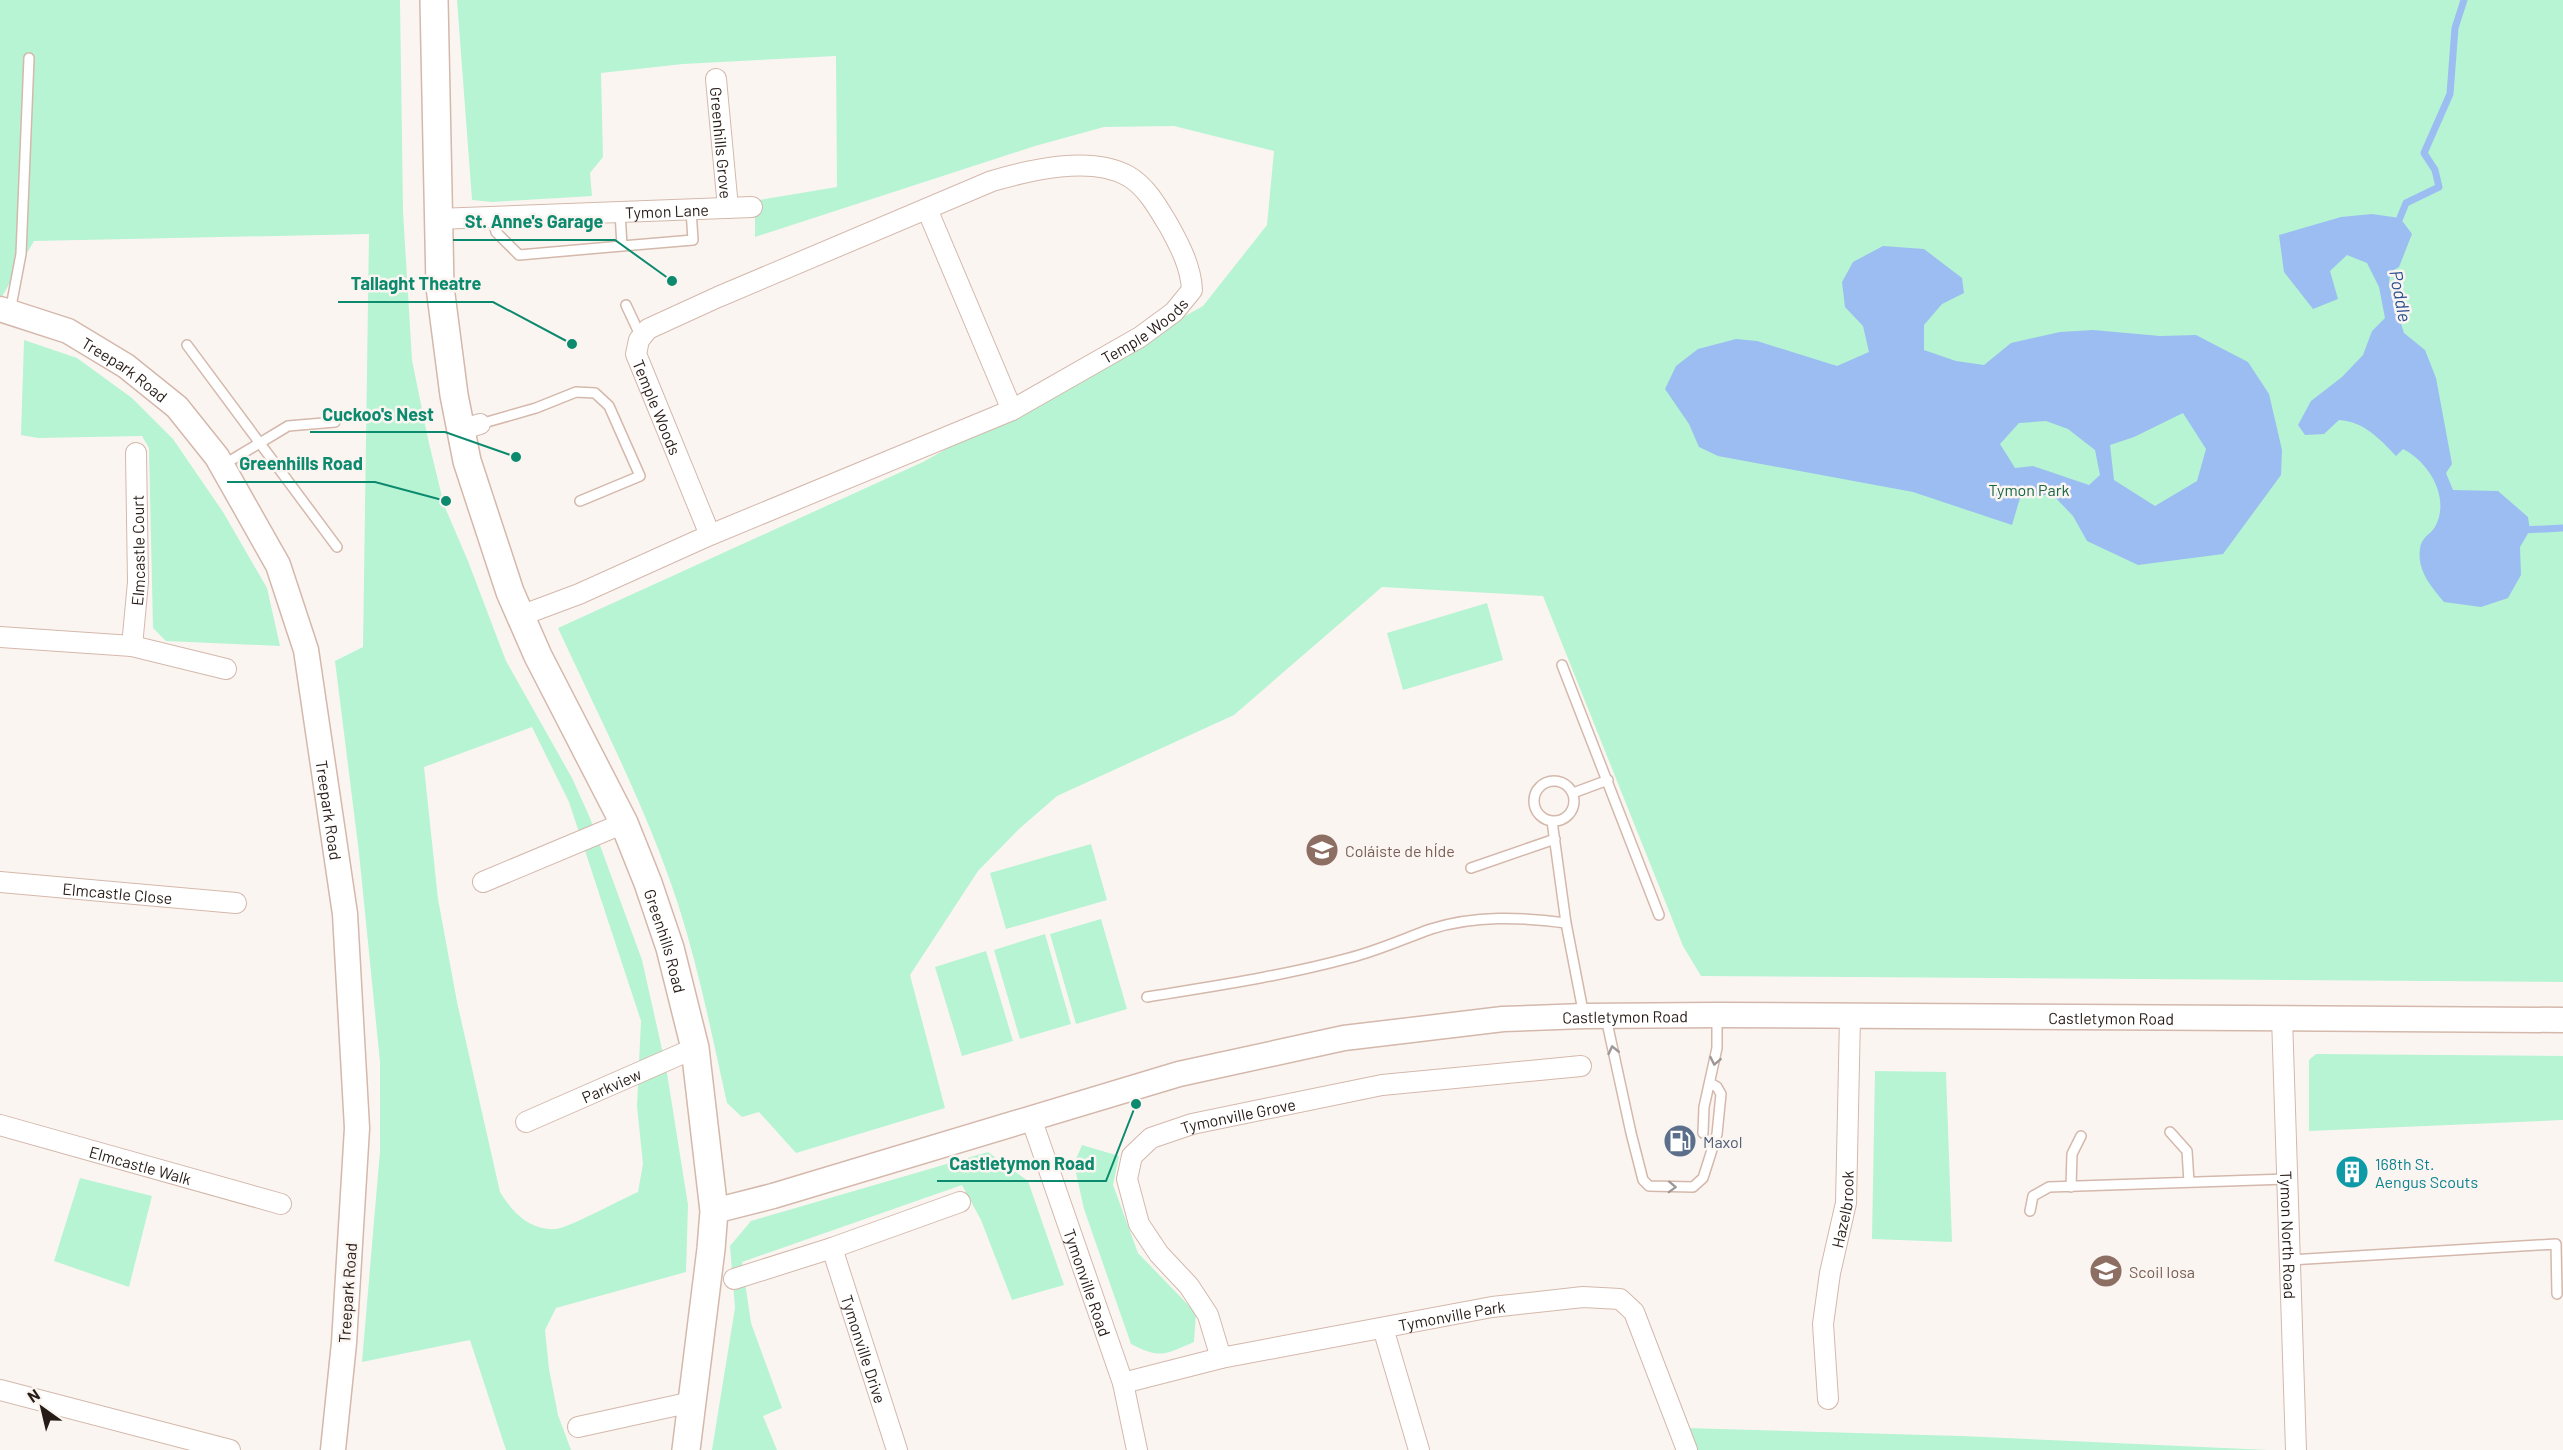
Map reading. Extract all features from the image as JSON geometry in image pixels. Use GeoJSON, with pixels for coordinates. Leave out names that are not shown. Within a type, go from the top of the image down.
{"type":"FeatureCollection","features":[{"type":"Feature","properties":{"kind":"main road","name":"Greenhills Road"},"geometry":{"type":"LineString","coordinates":[[434,0],[440,287],[470,427],[467,461],[495,553],[520,616],[538,656],[624,823],[670,948],[696,1048],[714,1211],[686,1450]]}},
{"type":"Feature","properties":{"kind":"street","name":"Greenhills Grove"},"geometry":{"type":"LineString","coordinates":[[716,79],[728,208]]}},
{"type":"Feature","properties":{"kind":"street","name":"Temple Woods"},"geometry":{"type":"LineString","coordinates":[[520,616],[579,594],[710,535],[1012,410],[1140,337],[1183,302],[1192,290],[1177,241],[1157,206],[1143,188],[1128,176],[1104,168],[1055,167],[1020,173],[992,181],[648,329],[641,337],[636,354],[710,535]]}},
{"type":"Feature","properties":{"kind":"street","name":"Tymon Lane"},"geometry":{"type":"LineString","coordinates":[[437,219],[752,207]]}},
{"type":"Feature","properties":{"kind":"street"},"geometry":{"type":"LineString","coordinates":[[927,209],[1012,410]]}},
{"type":"Feature","properties":{"kind":"street","name":"Treepark Road"},"geometry":{"type":"LineString","coordinates":[[5,310],[68,331],[126,366],[177,407],[222,465],[278,565],[306,650],[345,914],[357,1128],[344,1342],[333,1450]]}},
{"type":"Feature","properties":{"kind":"street","name":"Elmcastle Court"},"geometry":{"type":"LineString","coordinates":[[132,646],[138,582],[136,453]]}},
{"type":"Feature","properties":{"kind":"street"},"geometry":{"type":"LineString","coordinates":[[0,637],[132,646],[226,669]]}},
{"type":"Feature","properties":{"kind":"street"},"geometry":{"type":"LineString","coordinates":[[483,882],[624,823]]}},
{"type":"Feature","properties":{"kind":"street","name":"Elmcastle Close"},"geometry":{"type":"LineString","coordinates":[[0,882],[236,903]]}},
{"type":"Feature","properties":{"kind":"street","name":"Castletymon Road"},"geometry":{"type":"LineString","coordinates":[[714,1211],[1179,1074],[1344,1038],[1503,1019],[1717,1015],[2563,1020]]}},
{"type":"Feature","properties":{"kind":"street","name":"Hazelbrook"},"geometry":{"type":"LineString","coordinates":[[1828,1399],[1823,1324],[1830,1273],[1846,1203],[1850,1017]]}},
{"type":"Feature","properties":{"kind":"street","name":"Tymon North Road"},"geometry":{"type":"LineString","coordinates":[[2282,1017],[2296,1450]]}},
{"type":"Feature","properties":{"kind":"street","name":"Parkview"},"geometry":{"type":"LineString","coordinates":[[525,1122],[696,1048]]}},
{"type":"Feature","properties":{"kind":"street","name":"Tymonville Grove"},"geometry":{"type":"LineString","coordinates":[[1221,1358],[1208,1315],[1189,1286],[1160,1254],[1139,1224],[1127,1179],[1132,1156],[1151,1137],[1192,1124],[1382,1085],[1581,1066]]}},
{"type":"Feature","properties":{"kind":"street","name":"Tymonville Road"},"geometry":{"type":"LineString","coordinates":[[1031,1118],[1123,1383],[1137,1450]]}},
{"type":"Feature","properties":{"kind":"street","name":"Elmcastle Walk"},"geometry":{"type":"LineString","coordinates":[[0,1125],[281,1204]]}},
{"type":"Feature","properties":{"kind":"street"},"geometry":{"type":"LineString","coordinates":[[734,1279],[832,1248],[960,1202]]}},
{"type":"Feature","properties":{"kind":"street","name":"Tymonville Drive"},"geometry":{"type":"LineString","coordinates":[[832,1248],[897,1450]]}},
{"type":"Feature","properties":{"kind":"street","name":"Tymonville Park"},"geometry":{"type":"LineString","coordinates":[[1123,1383],[1221,1358],[1492,1307],[1583,1297],[1620,1299],[1634,1312],[1687,1450]]}},
{"type":"Feature","properties":{"kind":"street"},"geometry":{"type":"LineString","coordinates":[[1383,1328],[1419,1450]]}},
{"type":"Feature","properties":{"kind":"street"},"geometry":{"type":"LineString","coordinates":[[0,1390],[230,1450]]}},
{"type":"Feature","properties":{"kind":"street"},"geometry":{"type":"LineString","coordinates":[[578,1427],[692,1402]]}},
{"type":"Feature","properties":{"kind":"lane"},"geometry":{"type":"LineString","coordinates":[[5,310],[21,254],[29,58]]}},
{"type":"Feature","properties":{"kind":"lane"},"geometry":{"type":"LineString","coordinates":[[492,217],[496,232],[519,255],[693,240],[692,210]]}},
{"type":"Feature","properties":{"kind":"lane"},"geometry":{"type":"LineString","coordinates":[[620,212],[622,246]]}},
{"type":"Feature","properties":{"kind":"lane"},"geometry":{"type":"LineString","coordinates":[[626,305],[641,337]]}},
{"type":"Feature","properties":{"kind":"lane"},"geometry":{"type":"LineString","coordinates":[[187,345],[338,547]]}},
{"type":"Feature","properties":{"kind":"lane"},"geometry":{"type":"LineString","coordinates":[[470,427],[536,408],[576,392],[594,393],[609,406],[640,476],[580,501]]}},
{"type":"Feature","properties":{"kind":"lane"},"geometry":{"type":"LineString","coordinates":[[222,465],[288,426],[335,422]]}},
{"type":"Feature","properties":{"kind":"lane"},"geometry":{"type":"LineString","coordinates":[[1562,666],[1659,915]]}},
{"type":"Feature","properties":{"kind":"lane"},"geometry":{"type":"LineString","coordinates":[[1554,780],[1562,782],[1573,793],[1574,801],[1567,816],[1552,821],[1544,819],[1534,807],[1533,799],[1540,786],[1554,780]]}},
{"type":"Feature","properties":{"kind":"lane"},"geometry":{"type":"LineString","coordinates":[[1573,793],[1608,780]]}},
{"type":"Feature","properties":{"kind":"lane"},"geometry":{"type":"LineString","coordinates":[[1552,821],[1566,923],[1644,1180],[1649,1186],[1693,1187],[1703,1178],[1717,1134],[1721,1094],[1717,1087],[1710,1083]]}},
{"type":"Feature","properties":{"kind":"lane"},"geometry":{"type":"LineString","coordinates":[[1472,868],[1555,840]]}},
{"type":"Feature","properties":{"kind":"lane"},"geometry":{"type":"LineString","coordinates":[[1147,997],[1349,958],[1456,923],[1490,918],[1528,918],[1566,923]]}},
{"type":"Feature","properties":{"kind":"lane"},"geometry":{"type":"LineString","coordinates":[[1703,1133],[1704,1107],[1717,1048],[1717,1015]]}},
{"type":"Feature","properties":{"kind":"lane"},"geometry":{"type":"LineString","coordinates":[[2170,1131],[2187,1151],[2189,1182]]}},
{"type":"Feature","properties":{"kind":"lane"},"geometry":{"type":"LineString","coordinates":[[2071,1187],[2072,1154],[2081,1136]]}},
{"type":"Feature","properties":{"kind":"lane"},"geometry":{"type":"LineString","coordinates":[[2030,1211],[2033,1196],[2049,1187],[2287,1179]]}},
{"type":"Feature","properties":{"kind":"lane"},"geometry":{"type":"LineString","coordinates":[[2290,1260],[2556,1244],[2557,1294]]}},
{"type":"Feature","properties":{"kind":"green space"},"geometry":{"type":"Polygon","coordinates":[[[0,0],[400,0],[403,211],[412,360],[428,439],[444,505],[506,661],[572,778],[590,818],[642,960],[666,1067],[688,1205],[686,1272],[556,1308],[545,1330],[549,1369],[558,1415],[571,1450],[506,1450],[470,1340],[362,1362],[380,1151],[380,1062],[359,853],[335,661],[363,647],[369,234],[34,241],[0,300],[0,0]],[[532,727],[424,767],[438,899],[457,1002],[500,1192],[523,1219],[547,1229],[572,1224],[638,1192],[643,1164],[637,1106],[641,1021],[569,802],[532,727]]]}},
{"type":"Feature","properties":{"kind":"green space","name":"Tymon Park"},"geometry":{"type":"Polygon","coordinates":[[[457,0],[2563,0],[2563,982],[1701,976],[1683,946],[1543,596],[1382,587],[1234,715],[1057,796],[1019,829],[978,871],[910,975],[945,1108],[796,1153],[759,1112],[742,1117],[727,1103],[692,953],[666,869],[622,764],[558,628],[923,462],[1203,306],[1267,225],[1274,151],[1174,126],[1104,127],[1035,146],[755,237],[755,215],[758,212],[759,200],[837,187],[836,56],[683,64],[601,73],[603,157],[590,173],[592,196],[492,202],[472,200],[457,0]]]}},
{"type":"Feature","properties":{"kind":"green space"},"geometry":{"type":"Polygon","coordinates":[[[24,340],[77,358],[132,398],[173,439],[223,512],[267,588],[280,646],[166,641],[153,628],[149,448],[142,436],[38,438],[21,435],[24,340]]]}},
{"type":"Feature","properties":{"kind":"green space"},"geometry":{"type":"Polygon","coordinates":[[[1487,603],[1503,660],[1403,690],[1387,633],[1487,603]]]}},
{"type":"Feature","properties":{"kind":"green space"},"geometry":{"type":"Polygon","coordinates":[[[1091,844],[1107,900],[1006,929],[990,873],[1091,844]]]}},
{"type":"Feature","properties":{"kind":"green space"},"geometry":{"type":"Polygon","coordinates":[[[1101,919],[1127,1009],[1076,1024],[1050,934],[1101,919]]]}},
{"type":"Feature","properties":{"kind":"green space"},"geometry":{"type":"Polygon","coordinates":[[[1045,934],[1071,1024],[1020,1039],[994,950],[1045,934]]]}},
{"type":"Feature","properties":{"kind":"green space"},"geometry":{"type":"Polygon","coordinates":[[[986,951],[1013,1041],[962,1056],[935,967],[986,951]]]}},
{"type":"Feature","properties":{"kind":"green space"},"geometry":{"type":"Polygon","coordinates":[[[2316,1054],[2563,1056],[2563,1120],[2309,1131],[2309,1060],[2316,1054]]]}},
{"type":"Feature","properties":{"kind":"green space"},"geometry":{"type":"Polygon","coordinates":[[[1875,1071],[1946,1072],[1952,1242],[1872,1239],[1875,1071]]]}},
{"type":"Feature","properties":{"kind":"green space"},"geometry":{"type":"Polygon","coordinates":[[[1082,1145],[1119,1156],[1113,1185],[1138,1253],[1196,1313],[1194,1342],[1162,1354],[1149,1352],[1131,1344],[1084,1209],[1074,1164],[1082,1145]]]}},
{"type":"Feature","properties":{"kind":"green space"},"geometry":{"type":"Polygon","coordinates":[[[988,1152],[1028,1181],[1064,1285],[1012,1300],[981,1220],[962,1185],[742,1262],[751,1323],[782,1408],[763,1416],[777,1450],[712,1450],[735,1308],[730,1246],[751,1221],[988,1152]]]}},
{"type":"Feature","properties":{"kind":"green space"},"geometry":{"type":"Polygon","coordinates":[[[80,1178],[152,1196],[129,1287],[54,1261],[80,1178]]]}},
{"type":"Feature","properties":{"kind":"green space"},"geometry":{"type":"Polygon","coordinates":[[[1687,1428],[1961,1436],[2268,1450],[1696,1450],[1687,1428]]]}},
{"type":"Feature","properties":{"kind":"water"},"geometry":{"type":"Polygon","coordinates":[[[2372,214],[2400,218],[2412,234],[2399,267],[2390,272],[2389,286],[2404,333],[2425,350],[2436,378],[2452,464],[2446,473],[2453,490],[2498,491],[2528,517],[2530,530],[2520,547],[2521,575],[2508,598],[2481,607],[2444,602],[2423,571],[2420,557],[2421,545],[2435,527],[2440,504],[2435,482],[2421,463],[2403,449],[2396,456],[2370,432],[2348,421],[2339,420],[2324,434],[2305,435],[2298,425],[2311,401],[2342,377],[2363,355],[2372,331],[2385,318],[2379,287],[2367,263],[2347,255],[2330,271],[2338,299],[2313,309],[2284,272],[2279,235],[2341,217],[2372,214]]]}},
{"type":"Feature","properties":{"kind":"water"},"geometry":{"type":"Polygon","coordinates":[[[1883,246],[1924,249],[1962,278],[1964,293],[1942,304],[1924,325],[1924,350],[1956,361],[1984,365],[2011,343],[2060,332],[2093,330],[2160,336],[2196,335],[2248,362],[2269,394],[2282,450],[2281,475],[2223,554],[2138,565],[2087,541],[2073,516],[2052,494],[2020,498],[2012,525],[1913,492],[1718,456],[1699,447],[1689,424],[1665,389],[1676,366],[1698,349],[1736,339],[1757,341],[1837,366],[1869,352],[1863,326],[1845,307],[1842,282],[1853,262],[1883,246]],[[2183,413],[2134,437],[2110,445],[2114,480],[2155,506],[2197,481],[2206,449],[2183,413]],[[2046,421],[2019,423],[2000,444],[2015,468],[2033,466],[2089,485],[2100,475],[2095,450],[2068,429],[2046,421]]]}},
{"type":"Feature","properties":{"kind":"waterway","name":"Poddle"},"geometry":{"type":"LineString","coordinates":[[2397,225],[2406,203],[2439,187],[2435,170],[2424,153],[2450,94],[2455,28],[2464,0]]}},
{"type":"Feature","properties":{"kind":"waterway"},"geometry":{"type":"LineString","coordinates":[[2523,530],[2563,528]]}},
{"type":"Feature","properties":{"kind":"place","name":"St. Anne's Garage"},"geometry":{"type":"Point","coordinates":[672,281]}},
{"type":"Feature","properties":{"kind":"place","name":"Tallaght Theatre"},"geometry":{"type":"Point","coordinates":[572,344]}},
{"type":"Feature","properties":{"kind":"place","name":"Cuckoo's Nest"},"geometry":{"type":"Point","coordinates":[516,457]}},
{"type":"Feature","properties":{"kind":"place","name":"Greenhills Road"},"geometry":{"type":"Point","coordinates":[446,501]}},
{"type":"Feature","properties":{"kind":"place","name":"Coláiste de hÍde"},"geometry":{"type":"Point","coordinates":[1322,850]}},
{"type":"Feature","properties":{"kind":"place","name":"Castletymon Road"},"geometry":{"type":"Point","coordinates":[1136,1104]}},
{"type":"Feature","properties":{"kind":"place","name":"Maxol"},"geometry":{"type":"Point","coordinates":[1680,1141]}},
{"type":"Feature","properties":{"kind":"place","name":"168th St. Aengus Scouts"},"geometry":{"type":"Point","coordinates":[2352,1172]}},
{"type":"Feature","properties":{"kind":"place","name":"Scoil Iosa"},"geometry":{"type":"Point","coordinates":[2106,1271]}}]}
